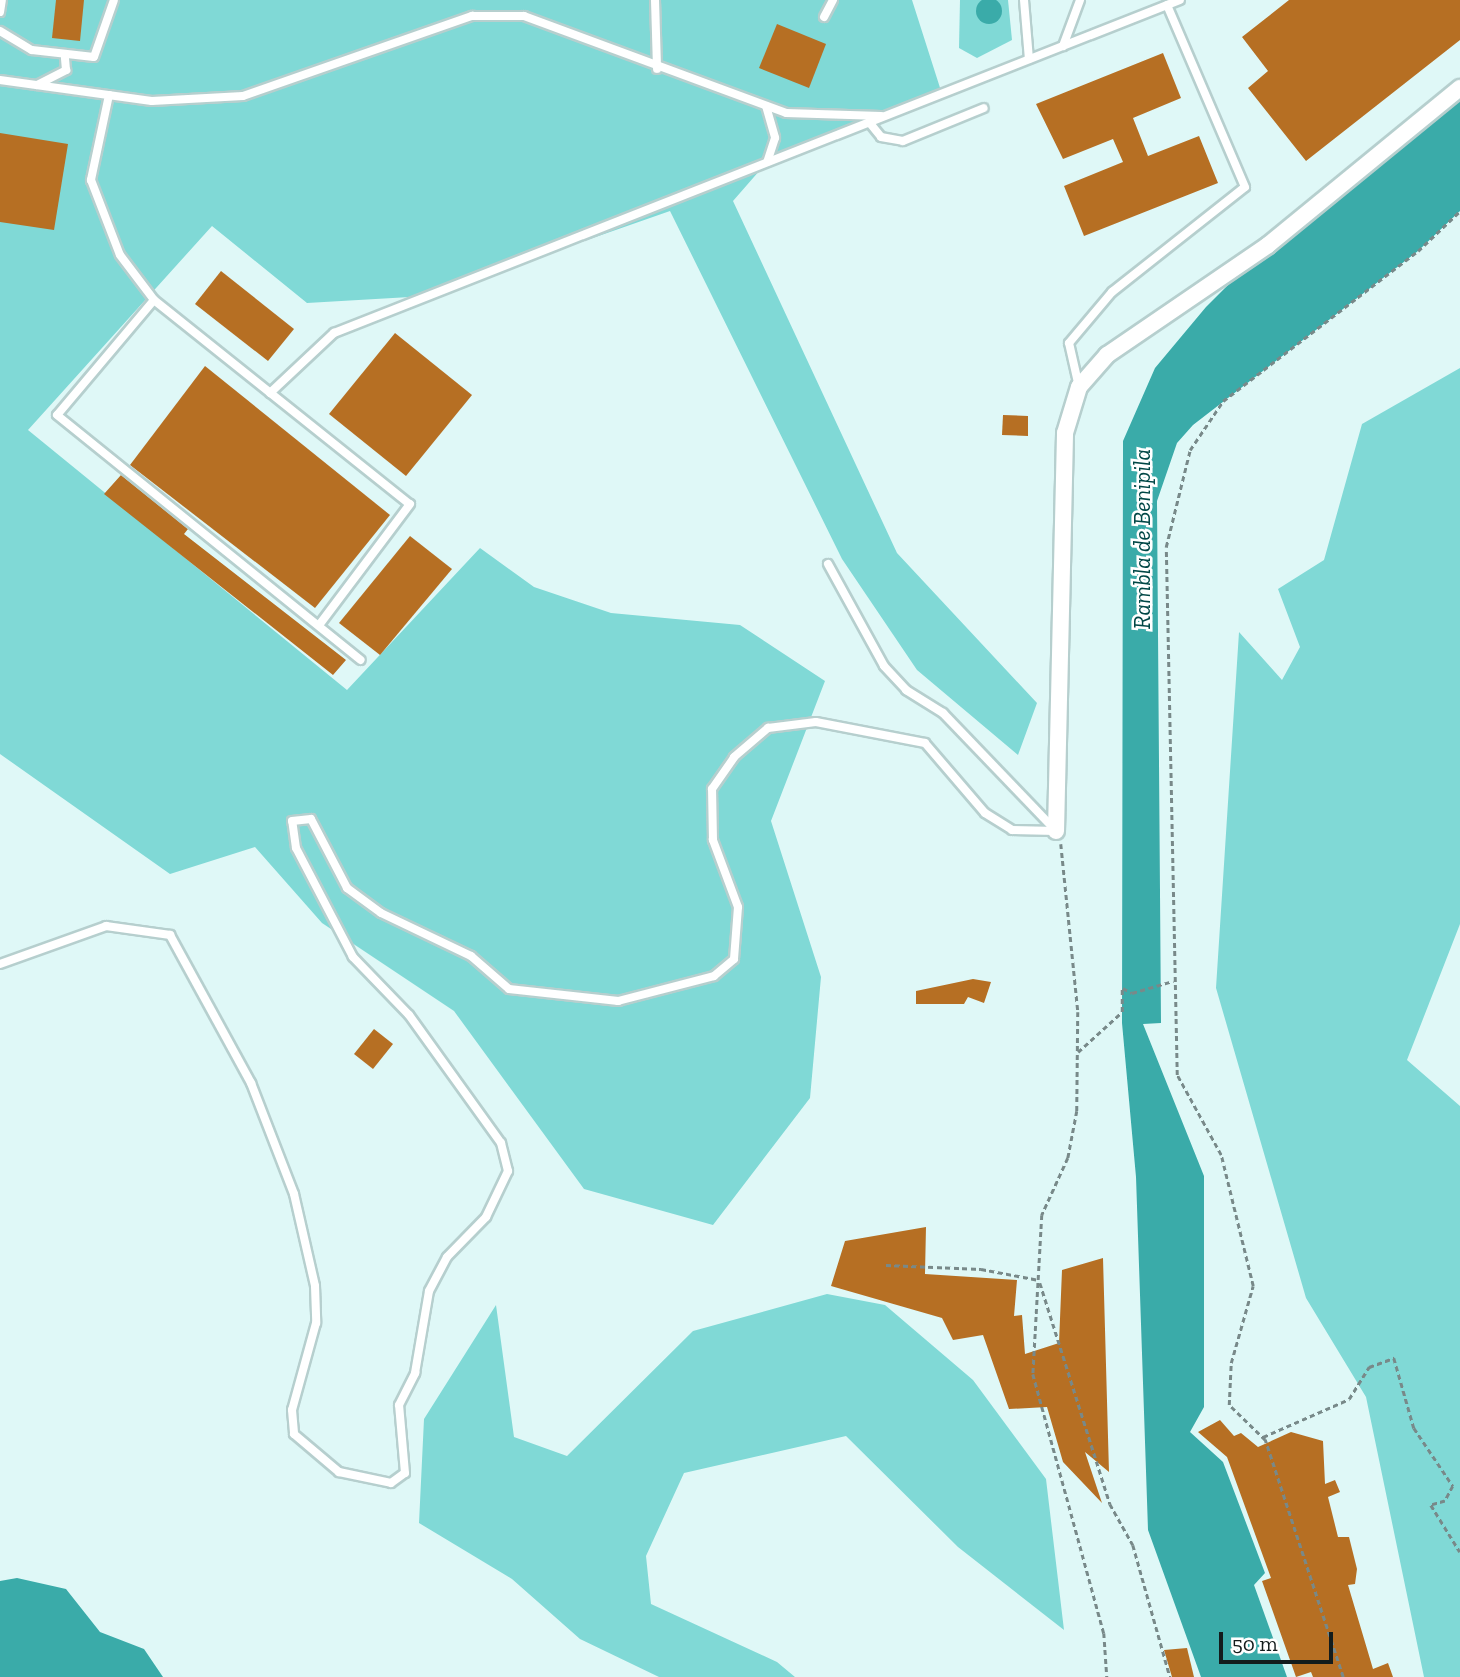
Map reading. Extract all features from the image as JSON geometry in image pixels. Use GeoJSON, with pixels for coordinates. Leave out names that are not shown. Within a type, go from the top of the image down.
{"type":"FeatureCollection","features":[{"type":"Feature","properties":{"kind":"street"},"geometry":{"type":"LineString","coordinates":[[1056,831],[1065,433],[1079,387],[1107,355],[1268,245],[1460,88]]}},
{"type":"Feature","properties":{"kind":"lane"},"geometry":{"type":"LineString","coordinates":[[0,12],[2,0]]}},
{"type":"Feature","properties":{"kind":"lane"},"geometry":{"type":"LineString","coordinates":[[0,31],[32,50],[65,58],[94,57],[114,0]]}},
{"type":"Feature","properties":{"kind":"lane"},"geometry":{"type":"LineString","coordinates":[[656,0],[657,69]]}},
{"type":"Feature","properties":{"kind":"lane"},"geometry":{"type":"LineString","coordinates":[[824,17],[833,0]]}},
{"type":"Feature","properties":{"kind":"lane"},"geometry":{"type":"LineString","coordinates":[[1024,0],[1029,59]]}},
{"type":"Feature","properties":{"kind":"lane"},"geometry":{"type":"LineString","coordinates":[[1063,46],[1080,0]]}},
{"type":"Feature","properties":{"kind":"lane"},"geometry":{"type":"LineString","coordinates":[[270,393],[334,333],[1180,0]]}},
{"type":"Feature","properties":{"kind":"lane"},"geometry":{"type":"LineString","coordinates":[[1079,387],[1069,343],[1112,292],[1245,187],[1167,5]]}},
{"type":"Feature","properties":{"kind":"lane"},"geometry":{"type":"LineString","coordinates":[[0,80],[152,101],[243,96],[472,16],[524,16],[657,69],[766,106],[885,116]]}},
{"type":"Feature","properties":{"kind":"lane"},"geometry":{"type":"LineString","coordinates":[[37,85],[66,70],[65,58]]}},
{"type":"Feature","properties":{"kind":"lane"},"geometry":{"type":"LineString","coordinates":[[109,95],[91,180],[120,255],[154,300],[410,504],[319,625]]}},
{"type":"Feature","properties":{"kind":"lane"},"geometry":{"type":"LineString","coordinates":[[766,106],[775,138],[767,162]]}},
{"type":"Feature","properties":{"kind":"lane"},"geometry":{"type":"LineString","coordinates":[[869,122],[881,137],[903,141],[984,108]]}},
{"type":"Feature","properties":{"kind":"lane"},"geometry":{"type":"LineString","coordinates":[[154,300],[57,415],[361,660]]}},
{"type":"Feature","properties":{"kind":"lane"},"geometry":{"type":"LineString","coordinates":[[828,564],[884,666],[906,690],[943,713],[1056,831]]}},
{"type":"Feature","properties":{"kind":"lane"},"geometry":{"type":"LineString","coordinates":[[0,964],[106,926],[170,935],[251,1083],[294,1194],[315,1286],[316,1323],[292,1410],[294,1434],[339,1472],[390,1483],[405,1473],[399,1405],[415,1373],[429,1291],[447,1256],[486,1217],[508,1171],[501,1143],[409,1015],[353,957],[296,848],[292,821],[311,819],[347,888],[392,918],[471,956],[509,989],[618,1001],[714,976],[734,959],[738,907],[713,840],[712,789],[734,757],[768,728],[816,722],[925,743],[985,813],[1012,830],[1056,831]]}},
{"type":"Feature","properties":{"kind":"path"},"geometry":{"type":"LineString","coordinates":[[1343,1677],[1261,1438],[1228,1405],[1231,1363],[1254,1286],[1221,1155],[1177,1075],[1173,981],[1167,547],[1190,450],[1223,401],[1418,251],[1460,211]]}},
{"type":"Feature","properties":{"kind":"path"},"geometry":{"type":"LineString","coordinates":[[1056,831],[1066,861],[1077,1053],[1077,1111],[1068,1158],[1042,1214],[1033,1374],[1104,1633],[1107,1677]]}},
{"type":"Feature","properties":{"kind":"path"},"geometry":{"type":"LineString","coordinates":[[1077,1053],[1122,1012],[1122,987],[1132,993],[1173,981]]}},
{"type":"Feature","properties":{"kind":"path"},"geometry":{"type":"LineString","coordinates":[[886,1265],[981,1269],[1039,1280]]}},
{"type":"Feature","properties":{"kind":"path"},"geometry":{"type":"LineString","coordinates":[[1039,1280],[1056,1348],[1110,1504],[1133,1545],[1170,1677]]}},
{"type":"Feature","properties":{"kind":"path"},"geometry":{"type":"LineString","coordinates":[[1261,1438],[1349,1399],[1369,1367],[1394,1358],[1414,1428],[1453,1486],[1445,1501],[1431,1505],[1460,1552]]}},
{"type":"Feature","properties":{"kind":"shaded area"},"geometry":{"type":"Polygon","coordinates":[[[0,0],[912,0],[942,94],[767,162],[733,201],[897,553],[1037,703],[1018,755],[917,670],[842,559],[670,211],[427,296],[307,303],[212,226],[28,430],[347,690],[480,548],[534,587],[611,613],[740,625],[825,681],[771,821],[821,977],[810,1098],[713,1225],[584,1189],[454,1011],[322,923],[255,847],[170,874],[0,754],[0,0]]]}},
{"type":"Feature","properties":{"kind":"shaded area"},"geometry":{"type":"Polygon","coordinates":[[[960,0],[1008,0],[1012,40],[977,58],[959,48],[960,0]]]}},
{"type":"Feature","properties":{"kind":"shaded area"},"geometry":{"type":"Polygon","coordinates":[[[1460,368],[1460,924],[1407,1060],[1460,1106],[1460,1677],[1424,1677],[1366,1397],[1306,1298],[1216,988],[1239,632],[1282,680],[1300,647],[1278,589],[1324,560],[1362,424],[1460,368]]]}},
{"type":"Feature","properties":{"kind":"shaded area"},"geometry":{"type":"Polygon","coordinates":[[[827,1294],[885,1305],[973,1380],[1046,1479],[1064,1630],[958,1547],[846,1436],[684,1473],[646,1556],[651,1604],[777,1662],[795,1677],[659,1677],[580,1639],[512,1579],[419,1523],[424,1419],[496,1305],[514,1437],[567,1456],[693,1331],[827,1294]]]}},
{"type":"Feature","properties":{"kind":"water"},"geometry":{"type":"Polygon","coordinates":[[[989,-2],[998,2],[1002,11],[998,20],[989,24],[980,20],[976,11],[980,2],[989,-2]]]}},
{"type":"Feature","properties":{"kind":"water","name":"Rambla de Benipila"},"geometry":{"type":"Polygon","coordinates":[[[1460,88],[1460,211],[1418,251],[1193,425],[1177,443],[1157,501],[1161,1023],[1143,1024],[1204,1176],[1204,1407],[1190,1432],[1223,1462],[1265,1573],[1254,1585],[1287,1677],[1201,1677],[1148,1530],[1136,1177],[1122,1023],[1123,441],[1155,368],[1206,307],[1268,245],[1460,88]]]}},
{"type":"Feature","properties":{"kind":"water"},"geometry":{"type":"Polygon","coordinates":[[[17,1578],[66,1589],[100,1632],[144,1649],[163,1677],[0,1677],[0,1581],[17,1578]]]}},
{"type":"Feature","properties":{"kind":"building"},"geometry":{"type":"Polygon","coordinates":[[[56,0],[84,0],[80,41],[52,38],[56,0]]]}},
{"type":"Feature","properties":{"kind":"building"},"geometry":{"type":"Polygon","coordinates":[[[1289,0],[1460,0],[1460,40],[1306,161],[1248,88],[1268,71],[1242,37],[1289,0]]]}},
{"type":"Feature","properties":{"kind":"building"},"geometry":{"type":"Polygon","coordinates":[[[777,24],[826,44],[809,88],[759,68],[777,24]]]}},
{"type":"Feature","properties":{"kind":"building"},"geometry":{"type":"Polygon","coordinates":[[[1163,53],[1181,98],[1133,118],[1148,156],[1199,136],[1218,183],[1084,236],[1064,186],[1123,162],[1113,139],[1063,159],[1036,104],[1163,53]]]}},
{"type":"Feature","properties":{"kind":"building"},"geometry":{"type":"Polygon","coordinates":[[[0,133],[68,144],[54,230],[0,222],[0,133]]]}},
{"type":"Feature","properties":{"kind":"building"},"geometry":{"type":"Polygon","coordinates":[[[221,271],[294,329],[268,361],[195,304],[221,271]]]}},
{"type":"Feature","properties":{"kind":"building"},"geometry":{"type":"Polygon","coordinates":[[[395,333],[472,395],[406,476],[329,414],[395,333]]]}},
{"type":"Feature","properties":{"kind":"building"},"geometry":{"type":"Polygon","coordinates":[[[205,366],[390,515],[315,608],[130,465],[205,366]]]}},
{"type":"Feature","properties":{"kind":"building"},"geometry":{"type":"Polygon","coordinates":[[[1003,415],[1028,416],[1028,436],[1002,435],[1003,415]]]}},
{"type":"Feature","properties":{"kind":"building"},"geometry":{"type":"Polygon","coordinates":[[[121,475],[188,529],[184,534],[346,660],[333,675],[104,494],[121,475]]]}},
{"type":"Feature","properties":{"kind":"building"},"geometry":{"type":"Polygon","coordinates":[[[410,536],[452,569],[380,655],[339,623],[410,536]]]}},
{"type":"Feature","properties":{"kind":"building"},"geometry":{"type":"Polygon","coordinates":[[[973,979],[991,982],[984,1003],[968,997],[964,1004],[916,1004],[916,991],[973,979]]]}},
{"type":"Feature","properties":{"kind":"building"},"geometry":{"type":"Polygon","coordinates":[[[374,1029],[393,1044],[373,1069],[354,1054],[374,1029]]]}},
{"type":"Feature","properties":{"kind":"building"},"geometry":{"type":"Polygon","coordinates":[[[926,1227],[925,1274],[1017,1280],[1014,1316],[1022,1315],[1025,1354],[1059,1343],[1062,1270],[1103,1258],[1109,1472],[1085,1452],[1102,1503],[1063,1462],[1047,1407],[1009,1409],[983,1335],[953,1340],[942,1318],[831,1286],[845,1241],[926,1227]]]}},
{"type":"Feature","properties":{"kind":"building"},"geometry":{"type":"Polygon","coordinates":[[[1220,1420],[1234,1436],[1241,1433],[1258,1447],[1291,1432],[1323,1441],[1325,1484],[1335,1480],[1340,1492],[1328,1497],[1338,1537],[1349,1537],[1357,1569],[1355,1584],[1348,1585],[1373,1669],[1388,1663],[1393,1677],[1313,1677],[1311,1672],[1296,1677],[1262,1581],[1271,1578],[1227,1457],[1198,1432],[1220,1420]]]}},
{"type":"Feature","properties":{"kind":"building"},"geometry":{"type":"Polygon","coordinates":[[[1187,1648],[1194,1677],[1172,1677],[1164,1650],[1187,1648]]]}}]}
